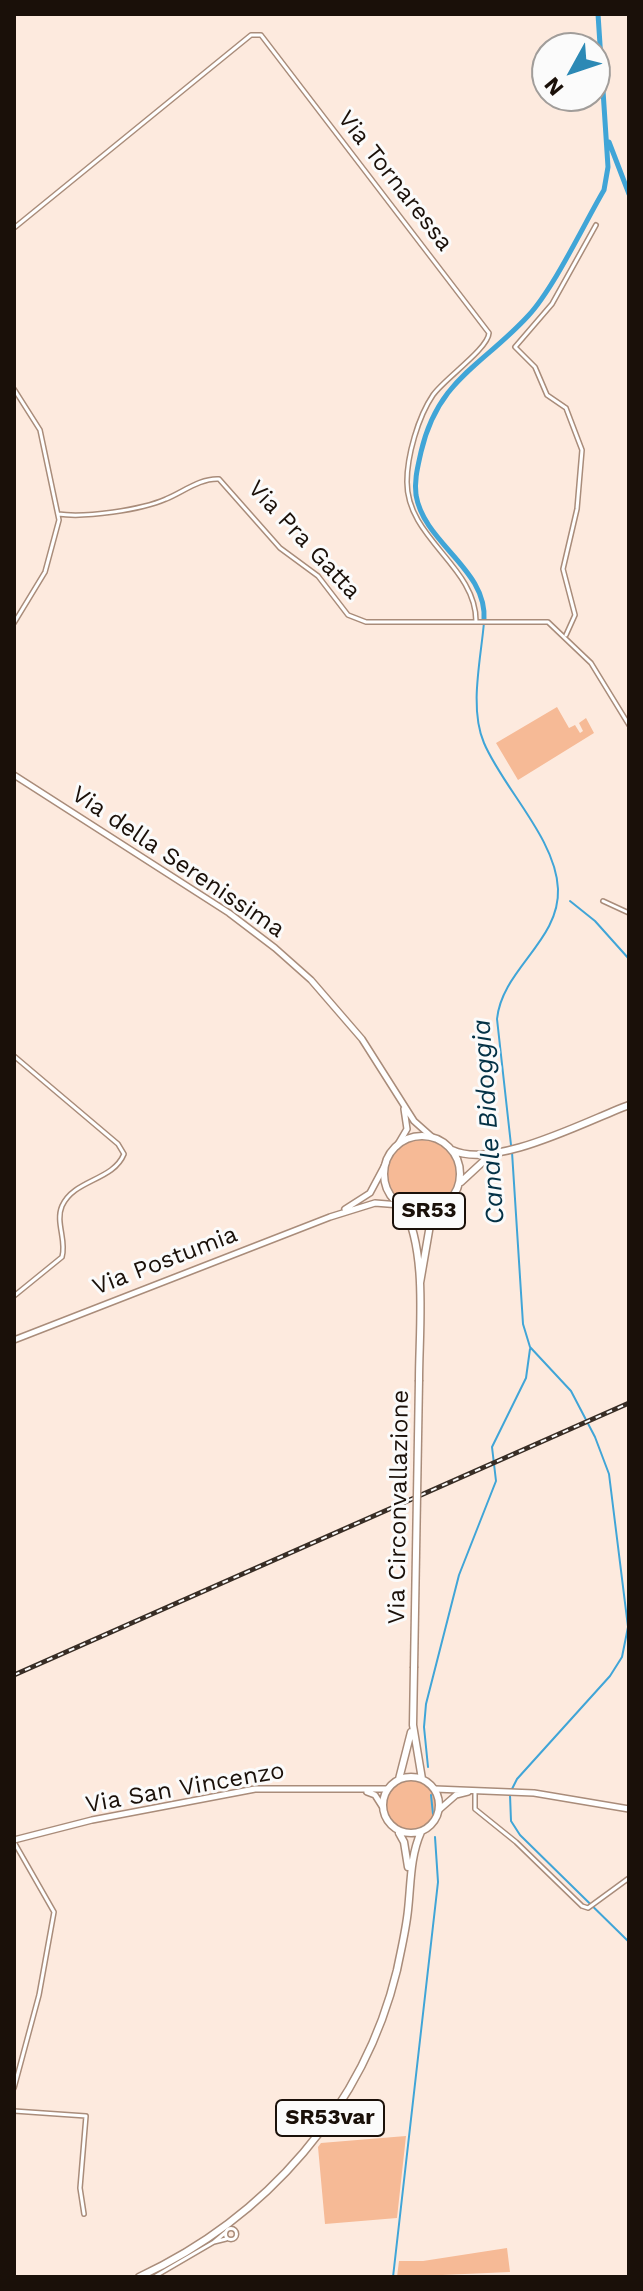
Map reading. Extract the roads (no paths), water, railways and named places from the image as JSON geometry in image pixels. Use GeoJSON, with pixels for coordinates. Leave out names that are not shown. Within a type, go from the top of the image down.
{"type":"FeatureCollection","features":[{"type":"Feature","properties":{"kind":"main road","name":"Via della Serenissima"},"geometry":{"type":"LineString","coordinates":[[14,775],[229,913],[275,948],[311,980],[362,1039],[417,1125],[432,1137]]}},
{"type":"Feature","properties":{"kind":"main road"},"geometry":{"type":"LineString","coordinates":[[397,1146],[407,1123],[401,1101]]}},
{"type":"Feature","properties":{"kind":"main road","name":"SR53"},"geometry":{"type":"LineString","coordinates":[[397,1146],[386,1163],[386,1185],[401,1205],[424,1212],[441,1207],[473,1167],[495,1154],[629,1105]]}},
{"type":"Feature","properties":{"kind":"main road"},"geometry":{"type":"LineString","coordinates":[[397,1146],[414,1137],[432,1137]]}},
{"type":"Feature","properties":{"kind":"main road","name":"SR53"},"geometry":{"type":"LineString","coordinates":[[432,1137],[468,1157],[495,1154]]}},
{"type":"Feature","properties":{"kind":"main road","name":"SR53"},"geometry":{"type":"LineString","coordinates":[[452,1150],[458,1162],[458,1185]]}},
{"type":"Feature","properties":{"kind":"main road","name":"Via Postumia"},"geometry":{"type":"LineString","coordinates":[[330,1217],[370,1193],[386,1163]]}},
{"type":"Feature","properties":{"kind":"main road","name":"Via Postumia"},"geometry":{"type":"LineString","coordinates":[[14,1340],[330,1217],[375,1203],[401,1205]]}},
{"type":"Feature","properties":{"kind":"main road","name":"Via Circonvallazione"},"geometry":{"type":"LineString","coordinates":[[398,1780],[406,1761],[413,1725],[419,1380],[419,1290],[413,1235],[401,1205]]}},
{"type":"Feature","properties":{"kind":"main road","name":"Via Circonvallazione"},"geometry":{"type":"LineString","coordinates":[[419,1290],[430,1225],[441,1207]]}},
{"type":"Feature","properties":{"kind":"main road","name":"Via Circonvallazione"},"geometry":{"type":"LineString","coordinates":[[413,1725],[422,1779]]}},
{"type":"Feature","properties":{"kind":"main road"},"geometry":{"type":"LineString","coordinates":[[382,1806],[388,1789],[398,1780],[422,1779],[435,1789],[516,1792],[587,1800],[629,1809]]}},
{"type":"Feature","properties":{"kind":"main road","name":"Via San Vincenzo"},"geometry":{"type":"LineString","coordinates":[[14,1841],[92,1820],[255,1789],[388,1789]]}},
{"type":"Feature","properties":{"kind":"main road"},"geometry":{"type":"LineString","coordinates":[[435,1789],[440,1809],[456,1795],[472,1791]]}},
{"type":"Feature","properties":{"kind":"main road"},"geometry":{"type":"LineString","coordinates":[[363,1790],[375,1795],[382,1806]]}},
{"type":"Feature","properties":{"kind":"main road","name":"SR53var"},"geometry":{"type":"LineString","coordinates":[[382,1806],[388,1823],[404,1842],[410,1883]]}},
{"type":"Feature","properties":{"kind":"main road","name":"SR53var"},"geometry":{"type":"LineString","coordinates":[[139,2277],[206,2241],[258,2201],[297,2161],[335,2113],[381,2023],[405,1935],[410,1883],[421,1832],[432,1825],[440,1809]]}},
{"type":"Feature","properties":{"kind":"main road"},"geometry":{"type":"LineString","coordinates":[[395,1829],[421,1832]]}},
{"type":"Feature","properties":{"kind":"street","name":"Via Tornaressa"},"geometry":{"type":"LineString","coordinates":[[14,228],[251,35],[261,35],[489,333],[483,346],[430,398],[421,421],[407,482],[409,499],[422,529],[472,593],[478,621]]}},
{"type":"Feature","properties":{"kind":"street"},"geometry":{"type":"LineString","coordinates":[[596,225],[552,304],[515,347],[535,367],[550,398],[566,408],[582,450],[577,509],[563,569],[575,615],[566,635],[598,674],[629,725]]}},
{"type":"Feature","properties":{"kind":"street"},"geometry":{"type":"LineString","coordinates":[[14,389],[40,430],[58,514],[45,572],[14,623]]}},
{"type":"Feature","properties":{"kind":"street","name":"Via Pra Gatta"},"geometry":{"type":"LineString","coordinates":[[58,514],[71,516],[145,505],[205,481],[219,479],[280,548],[318,576],[341,608],[356,620],[548,622],[566,635]]}},
{"type":"Feature","properties":{"kind":"street"},"geometry":{"type":"LineString","coordinates":[[603,901],[629,913]]}},
{"type":"Feature","properties":{"kind":"street"},"geometry":{"type":"LineString","coordinates":[[14,1056],[118,1144],[124,1154],[111,1170],[68,1197],[60,1211],[62,1257],[14,1296]]}},
{"type":"Feature","properties":{"kind":"street"},"geometry":{"type":"LineString","coordinates":[[472,1791],[475,1809],[588,1908],[629,1878]]}},
{"type":"Feature","properties":{"kind":"street"},"geometry":{"type":"LineString","coordinates":[[14,1841],[54,1912],[39,1995],[14,2088]]}},
{"type":"Feature","properties":{"kind":"street"},"geometry":{"type":"LineString","coordinates":[[14,2111],[86,2116],[80,2188],[84,2214]]}},
{"type":"Feature","properties":{"kind":"street"},"geometry":{"type":"LineString","coordinates":[[154,2277],[232,2228],[237,2233],[234,2239],[214,2242]]}},
{"type":"Feature","properties":{"kind":"street"},"geometry":{"type":"LineString","coordinates":[[226,2232],[229,2239]]}},
{"type":"Feature","properties":{"kind":"waterway","name":"Canale Bidoggia"},"geometry":{"type":"LineString","coordinates":[[484,621],[483,603],[476,586],[421,512],[416,495],[416,478],[421,452],[438,407],[464,375],[538,304],[604,190],[608,167],[598,14]]}},
{"type":"Feature","properties":{"kind":"waterway"},"geometry":{"type":"LineString","coordinates":[[609,142],[629,194]]}},
{"type":"Feature","properties":{"kind":"waterway","name":"Canale Bidoggia"},"geometry":{"type":"LineString","coordinates":[[484,622],[477,683],[480,729],[493,760],[548,851],[558,889],[550,924],[509,985],[497,1019],[511,1145]]}},
{"type":"Feature","properties":{"kind":"waterway"},"geometry":{"type":"LineString","coordinates":[[570,901],[595,921],[629,959]]}},
{"type":"Feature","properties":{"kind":"waterway","name":"Canale Bidoggia"},"geometry":{"type":"LineString","coordinates":[[512,1152],[523,1324],[530,1347],[571,1391],[595,1437],[609,1474],[628,1627],[622,1657],[610,1676],[517,1779],[512,1789]]}},
{"type":"Feature","properties":{"kind":"waterway"},"geometry":{"type":"LineString","coordinates":[[428,1767],[424,1727],[426,1704],[459,1575],[496,1481],[492,1447],[526,1378],[530,1349]]}},
{"type":"Feature","properties":{"kind":"waterway"},"geometry":{"type":"LineString","coordinates":[[431,1795],[433,1814]]}},
{"type":"Feature","properties":{"kind":"waterway","name":"Canale Bidoggia"},"geometry":{"type":"LineString","coordinates":[[510,1795],[511,1821],[520,1835],[629,1942]]}},
{"type":"Feature","properties":{"kind":"waterway"},"geometry":{"type":"LineString","coordinates":[[393,2277],[438,1882],[435,1837]]}},
{"type":"Feature","properties":{"kind":"railway"},"geometry":{"type":"LineString","coordinates":[[14,1675],[629,1403]]}}]}
